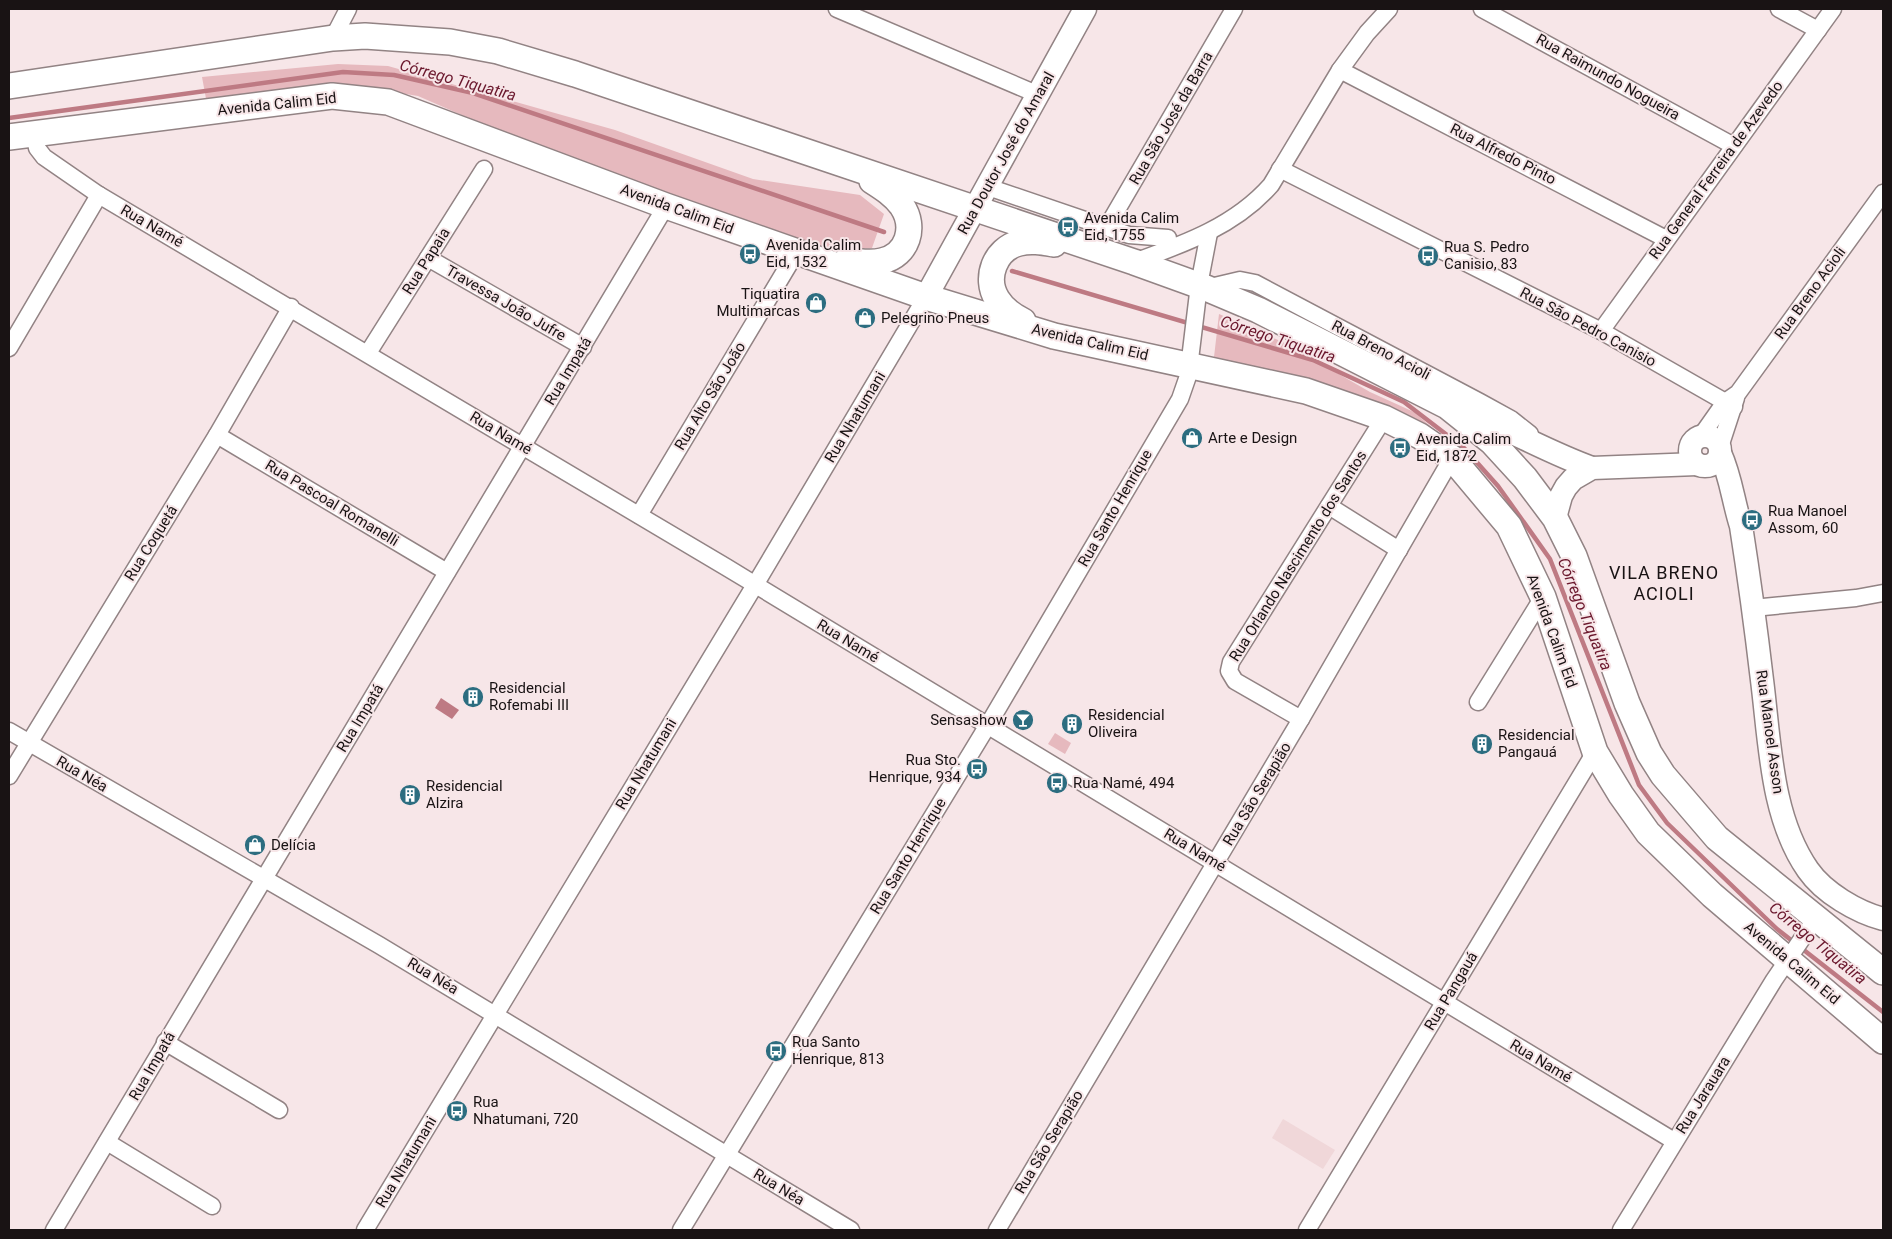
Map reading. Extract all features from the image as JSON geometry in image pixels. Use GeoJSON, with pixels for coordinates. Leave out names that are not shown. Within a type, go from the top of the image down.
{"type":"FeatureCollection","features":[{"type":"Feature","properties":{"kind":"main road"},"geometry":{"type":"LineString","coordinates":[[9,86],[333,38],[396,37],[450,42],[498,51],[575,74],[1134,262],[1203,286],[1258,310],[1448,406],[1506,456],[1555,518],[1574,556],[1627,703],[1649,753],[1663,775],[1682,800],[1718,838],[1883,972]]}},
{"type":"Feature","properties":{"kind":"main road","name":"Avenida Calim Eid"},"geometry":{"type":"LineString","coordinates":[[9,137],[332,96],[388,102],[666,206],[926,297],[1054,336],[1191,357],[1306,391],[1384,418],[1420,436],[1452,458],[1509,526],[1543,596],[1594,752],[1648,833],[1678,864],[1883,1041]]}},
{"type":"Feature","properties":{"kind":"main road"},"geometry":{"type":"LineString","coordinates":[[798,251],[869,263],[888,259],[897,254],[905,244],[909,227],[901,204],[885,189],[851,168]]}},
{"type":"Feature","properties":{"kind":"main road"},"geometry":{"type":"LineString","coordinates":[[1054,336],[1017,318],[1001,304],[993,288],[994,265],[1004,251],[1014,245],[1025,242],[1096,250]]}},
{"type":"Feature","properties":{"kind":"street"},"geometry":{"type":"LineString","coordinates":[[333,38],[348,9]]}},
{"type":"Feature","properties":{"kind":"street"},"geometry":{"type":"LineString","coordinates":[[837,9],[1039,95]]}},
{"type":"Feature","properties":{"kind":"street","name":"Rua Doutor José do Amaral"},"geometry":{"type":"LineString","coordinates":[[926,297],[1085,9]]}},
{"type":"Feature","properties":{"kind":"street","name":"Rua São José da Barra"},"geometry":{"type":"LineString","coordinates":[[1107,227],[1234,9]]}},
{"type":"Feature","properties":{"kind":"street"},"geometry":{"type":"LineString","coordinates":[[1134,262],[1209,232],[1256,201],[1280,169],[1340,70],[1367,33],[1389,9]]}},
{"type":"Feature","properties":{"kind":"street","name":"Rua Raimundo Nogueira"},"geometry":{"type":"LineString","coordinates":[[1482,9],[1734,146]]}},
{"type":"Feature","properties":{"kind":"street"},"geometry":{"type":"LineString","coordinates":[[1779,9],[1818,30]]}},
{"type":"Feature","properties":{"kind":"street","name":"Rua General Ferreira de Azevedo"},"geometry":{"type":"LineString","coordinates":[[1601,332],[1666,239],[1834,9]]}},
{"type":"Feature","properties":{"kind":"street","name":"Rua Alfredo Pinto"},"geometry":{"type":"LineString","coordinates":[[1340,70],[1666,239]]}},
{"type":"Feature","properties":{"kind":"street","name":"Rua Namé"},"geometry":{"type":"LineString","coordinates":[[34,133],[37,148],[44,157],[100,195],[368,352],[1216,862],[1444,1003],[1674,1141]]}},
{"type":"Feature","properties":{"kind":"street","name":"Rua Papaia"},"geometry":{"type":"LineString","coordinates":[[368,352],[484,169]]}},
{"type":"Feature","properties":{"kind":"street","name":"Rua São Pedro Canisio"},"geometry":{"type":"LineString","coordinates":[[1280,169],[1601,332],[1732,401]]}},
{"type":"Feature","properties":{"kind":"street"},"geometry":{"type":"LineString","coordinates":[[988,187],[1107,227],[1148,238],[1168,238]]}},
{"type":"Feature","properties":{"kind":"street","name":"Rua Breno Acioli"},"geometry":{"type":"LineString","coordinates":[[1706,452],[1732,401],[1883,193]]}},
{"type":"Feature","properties":{"kind":"street"},"geometry":{"type":"LineString","coordinates":[[9,348],[100,195]]}},
{"type":"Feature","properties":{"kind":"street","name":"Rua Impatá"},"geometry":{"type":"LineString","coordinates":[[54,1230],[666,206]]}},
{"type":"Feature","properties":{"kind":"street","name":"Rua Santo Henrique"},"geometry":{"type":"LineString","coordinates":[[681,1230],[988,725],[1180,399],[1191,357],[1196,311],[1203,286],[1209,232]]}},
{"type":"Feature","properties":{"kind":"street","name":"Rua Alto São João"},"geometry":{"type":"LineString","coordinates":[[639,515],[798,251]]}},
{"type":"Feature","properties":{"kind":"street","name":"Travessa João Jufre"},"geometry":{"type":"LineString","coordinates":[[428,258],[583,347]]}},
{"type":"Feature","properties":{"kind":"street","name":"Rua Breno Acioli"},"geometry":{"type":"LineString","coordinates":[[1203,286],[1240,280],[1255,283],[1511,419],[1528,432],[1546,450]]}},
{"type":"Feature","properties":{"kind":"street","name":"Rua Nhatumani"},"geometry":{"type":"LineString","coordinates":[[365,1230],[755,585],[926,297]]}},
{"type":"Feature","properties":{"kind":"street","name":"Rua Coquetá"},"geometry":{"type":"LineString","coordinates":[[9,776],[217,435],[291,307]]}},
{"type":"Feature","properties":{"kind":"street","name":"Rua Breno Acioli"},"geometry":{"type":"LineString","coordinates":[[1706,452],[1732,401]]}},
{"type":"Feature","properties":{"kind":"street","name":"Rua Breno Acioli"},"geometry":{"type":"LineString","coordinates":[[1448,406],[1489,420],[1546,450],[1592,468],[1646,465],[1706,452]]}},
{"type":"Feature","properties":{"kind":"street","name":"Rua Orlando Nascimento dos Santos"},"geometry":{"type":"LineString","coordinates":[[1301,719],[1234,681],[1229,670],[1231,662],[1384,418]]}},
{"type":"Feature","properties":{"kind":"street","name":"Rua Pascoal Romanelli"},"geometry":{"type":"LineString","coordinates":[[217,435],[447,572]]}},
{"type":"Feature","properties":{"kind":"street","name":"Rua Manoel Asson"},"geometry":{"type":"LineString","coordinates":[[1706,452],[1733,500],[1741,526],[1772,759],[1786,824],[1794,846],[1815,879],[1850,905],[1883,919]]}},
{"type":"Feature","properties":{"kind":"street","name":"Rua São Serapião"},"geometry":{"type":"LineString","coordinates":[[997,1230],[1301,719],[1452,458]]}},
{"type":"Feature","properties":{"kind":"street"},"geometry":{"type":"LineString","coordinates":[[1555,518],[1561,496],[1566,487],[1574,479],[1592,468]]}},
{"type":"Feature","properties":{"kind":"street"},"geometry":{"type":"LineString","coordinates":[[1329,506],[1399,550]]}},
{"type":"Feature","properties":{"kind":"street"},"geometry":{"type":"LineString","coordinates":[[1753,608],[1856,598],[1883,593]]}},
{"type":"Feature","properties":{"kind":"street"},"geometry":{"type":"LineString","coordinates":[[1478,702],[1543,596]]}},
{"type":"Feature","properties":{"kind":"street","name":"Rua Néa"},"geometry":{"type":"LineString","coordinates":[[9,731],[496,1014],[726,1156],[852,1230]]}},
{"type":"Feature","properties":{"kind":"street","name":"Rua Pangauá"},"geometry":{"type":"LineString","coordinates":[[1307,1230],[1594,752]]}},
{"type":"Feature","properties":{"kind":"street","name":"Rua Jarauara"},"geometry":{"type":"LineString","coordinates":[[1621,1230],[1787,960],[1816,918]]}},
{"type":"Feature","properties":{"kind":"street"},"geometry":{"type":"LineString","coordinates":[[165,1042],[279,1110]]}},
{"type":"Feature","properties":{"kind":"street"},"geometry":{"type":"LineString","coordinates":[[107,1142],[212,1206]]}},
{"type":"Feature","properties":{"kind":"shaded area"},"geometry":{"type":"Polygon","coordinates":[[[338,64],[388,66],[615,130],[753,179],[860,195],[884,214],[872,248],[846,250],[815,245],[609,179],[418,96],[364,87],[207,104],[202,77],[338,64]]]}},
{"type":"Feature","properties":{"kind":"shaded area"},"geometry":{"type":"Polygon","coordinates":[[[1219,314],[1285,343],[1370,392],[1414,412],[1465,456],[1238,371],[1214,357],[1219,314]]]}},
{"type":"Feature","properties":{"kind":"shaded area"},"geometry":{"type":"Polygon","coordinates":[[[441,698],[459,710],[452,719],[435,708],[441,698]]]}},
{"type":"Feature","properties":{"kind":"shaded area"},"geometry":{"type":"Polygon","coordinates":[[[1055,733],[1071,743],[1065,754],[1048,744],[1055,733]]]}},
{"type":"Feature","properties":{"kind":"shaded area"},"geometry":{"type":"Polygon","coordinates":[[[1283,1119],[1335,1150],[1323,1169],[1272,1138],[1283,1119]]]}},
{"type":"Feature","properties":{"kind":"waterway","name":"Córrego Tiquatira"},"geometry":{"type":"LineString","coordinates":[[9,118],[343,72],[394,75],[473,93],[884,232]]}},
{"type":"Feature","properties":{"kind":"waterway","name":"Córrego Tiquatira"},"geometry":{"type":"LineString","coordinates":[[1012,271],[1313,360],[1404,402],[1464,448],[1498,486],[1550,559],[1639,785],[1667,823],[1777,929],[1883,1012]]}},
{"type":"Feature","properties":{"kind":"place","name":"Avenida Calim Eid, 1755"},"geometry":{"type":"Point","coordinates":[1068,227]}},
{"type":"Feature","properties":{"kind":"place","name":"Avenida Calim Eid, 1532"},"geometry":{"type":"Point","coordinates":[750,254]}},
{"type":"Feature","properties":{"kind":"place","name":"Rua S. Pedro Canisio, 83"},"geometry":{"type":"Point","coordinates":[1428,256]}},
{"type":"Feature","properties":{"kind":"place","name":"Tiquatira Multimarcas"},"geometry":{"type":"Point","coordinates":[816,303]}},
{"type":"Feature","properties":{"kind":"place","name":"Pelegrino Pneus"},"geometry":{"type":"Point","coordinates":[865,318]}},
{"type":"Feature","properties":{"kind":"place","name":"Arte e Design"},"geometry":{"type":"Point","coordinates":[1192,438]}},
{"type":"Feature","properties":{"kind":"place","name":"Avenida Calim Eid, 1872"},"geometry":{"type":"Point","coordinates":[1400,448]}},
{"type":"Feature","properties":{"kind":"place","name":"Rua Manoel Assom, 60"},"geometry":{"type":"Point","coordinates":[1752,520]}},
{"type":"Feature","properties":{"kind":"place","name":"Residencial Rofemabi III"},"geometry":{"type":"Point","coordinates":[473,697]}},
{"type":"Feature","properties":{"kind":"place","name":"Sensashow"},"geometry":{"type":"Point","coordinates":[1023,720]}},
{"type":"Feature","properties":{"kind":"place","name":"Residencial Oliveira"},"geometry":{"type":"Point","coordinates":[1072,724]}},
{"type":"Feature","properties":{"kind":"place","name":"Residencial Pangauá"},"geometry":{"type":"Point","coordinates":[1482,744]}},
{"type":"Feature","properties":{"kind":"place","name":"Rua Sto. Henrique, 934"},"geometry":{"type":"Point","coordinates":[977,769]}},
{"type":"Feature","properties":{"kind":"place","name":"Rua Namé, 494"},"geometry":{"type":"Point","coordinates":[1057,783]}},
{"type":"Feature","properties":{"kind":"place","name":"Residencial Alzira"},"geometry":{"type":"Point","coordinates":[410,795]}},
{"type":"Feature","properties":{"kind":"place","name":"Delícia"},"geometry":{"type":"Point","coordinates":[255,845]}},
{"type":"Feature","properties":{"kind":"place","name":"Rua Santo Henrique, 813"},"geometry":{"type":"Point","coordinates":[776,1051]}},
{"type":"Feature","properties":{"kind":"place","name":"Rua Nhatumani, 720"},"geometry":{"type":"Point","coordinates":[457,1111]}},
{"type":"Feature","properties":{"kind":"district","name":"VILA BRENO ACIOLI"},"geometry":{"type":"Point","coordinates":[1664,582]}}]}
